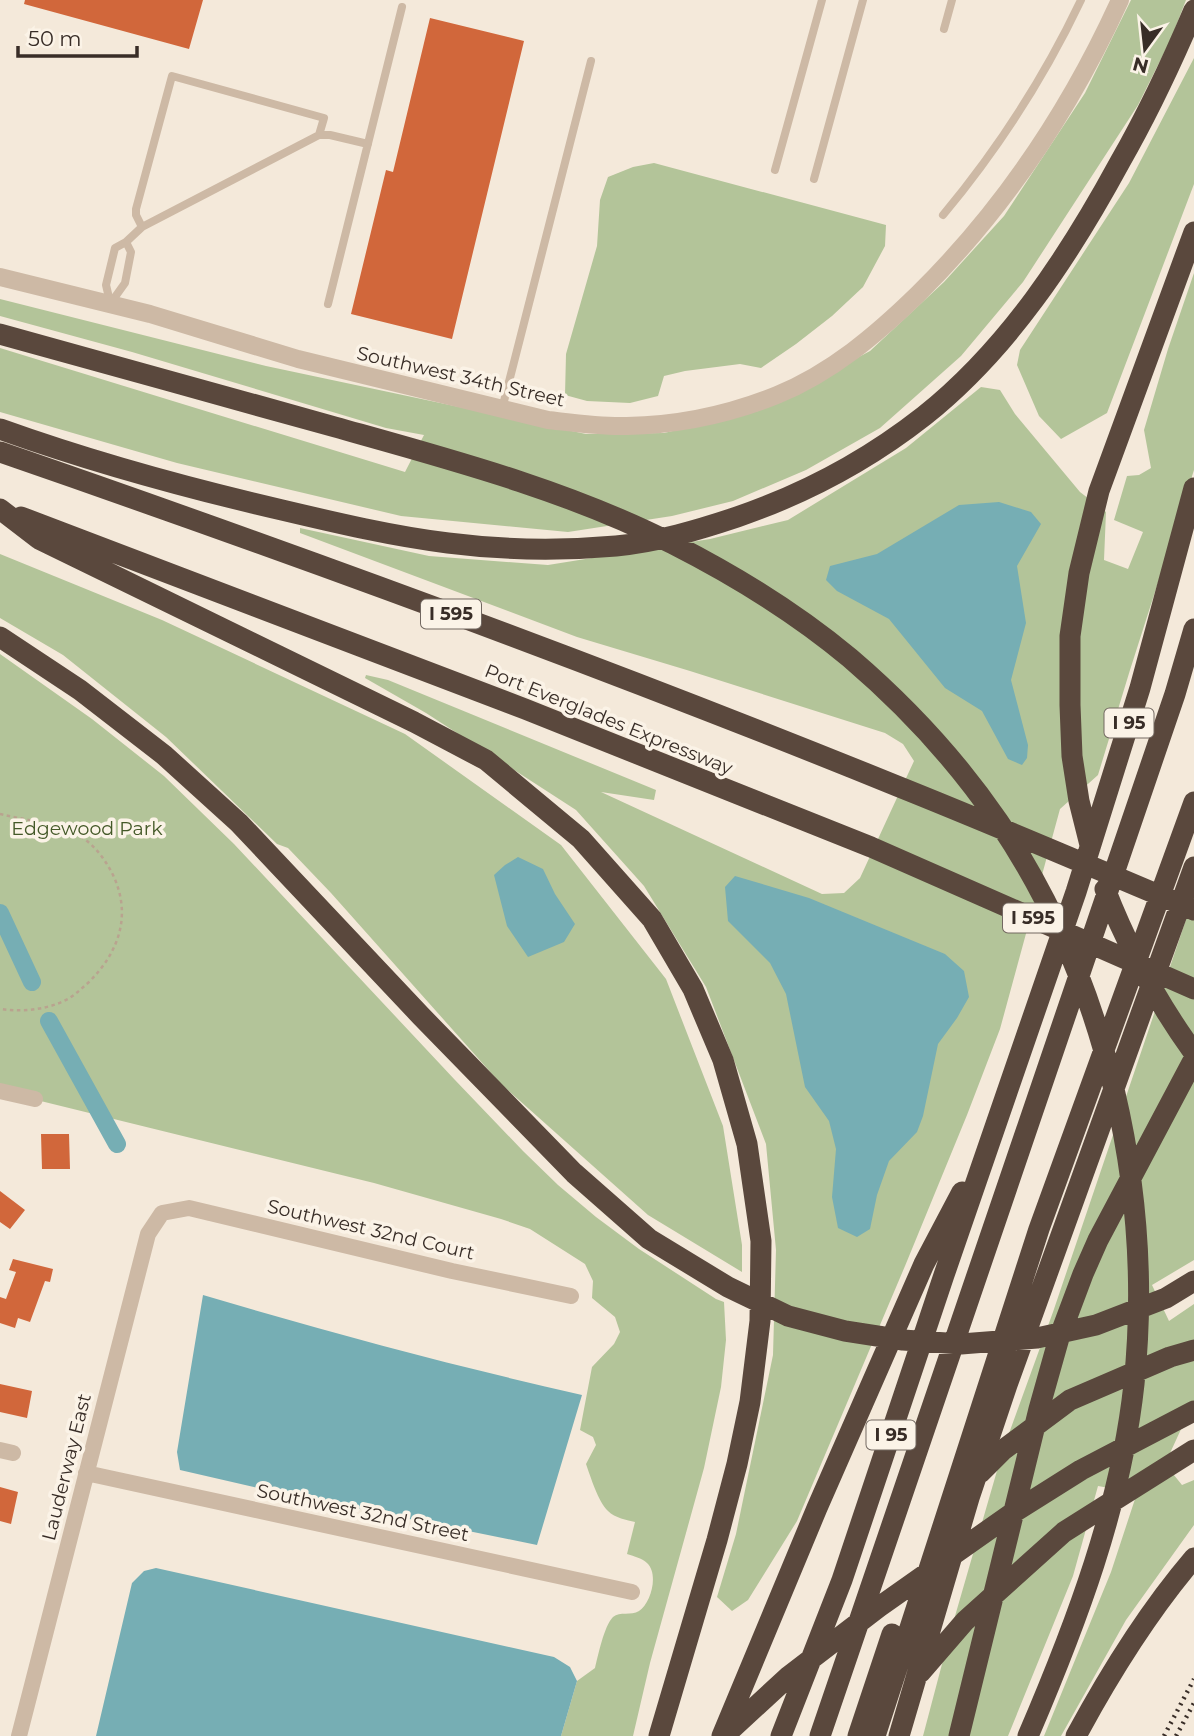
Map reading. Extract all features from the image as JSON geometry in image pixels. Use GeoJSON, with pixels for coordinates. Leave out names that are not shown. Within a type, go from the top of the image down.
{"type":"FeatureCollection","features":[{"type":"Feature","properties":{"kind":"highway"},"geometry":{"type":"LineString","coordinates":[[0,429],[147,476],[212,493],[349,526],[447,543],[552,549],[618,545],[692,532],[758,510],[827,478],[893,438],[951,392],[1007,334],[1059,264],[1105,190],[1149,109],[1194,10]]}},
{"type":"Feature","properties":{"kind":"highway"},"geometry":{"type":"LineString","coordinates":[[1194,232],[1096,502],[1087,534],[1074,605],[1069,672],[1072,756],[1079,801],[1092,851],[1106,892],[1152,990],[1194,1053]]}},
{"type":"Feature","properties":{"kind":"highway"},"geometry":{"type":"LineString","coordinates":[[0,334],[402,446],[551,493],[669,542],[765,596],[804,622],[848,657],[929,735],[997,820],[1029,871],[1052,915],[1075,966],[1094,1019],[1122,1125],[1135,1216],[1137,1301],[1134,1384],[1127,1434],[1101,1539],[1084,1594],[1028,1736]]}},
{"type":"Feature","properties":{"kind":"highway","name":"Port Everglades Expressway"},"geometry":{"type":"LineString","coordinates":[[0,452],[551,651],[898,786],[1194,909]]}},
{"type":"Feature","properties":{"kind":"highway","name":"I 95"},"geometry":{"type":"LineString","coordinates":[[781,1736],[842,1580],[1072,904],[1140,688],[1194,488]]}},
{"type":"Feature","properties":{"kind":"highway"},"geometry":{"type":"LineString","coordinates":[[0,509],[39,539],[414,722],[486,760],[581,839],[652,919],[693,989],[723,1060],[747,1144],[761,1241],[760,1321],[752,1389],[739,1454],[717,1540],[659,1736]]}},
{"type":"Feature","properties":{"kind":"highway","name":"Port Everglades Expressway"},"geometry":{"type":"LineString","coordinates":[[0,509],[525,709],[871,848],[1194,989]]}},
{"type":"Feature","properties":{"kind":"highway"},"geometry":{"type":"LineString","coordinates":[[820,1736],[1167,720],[1194,629]]}},
{"type":"Feature","properties":{"kind":"highway"},"geometry":{"type":"LineString","coordinates":[[0,637],[90,698],[164,755],[239,823],[574,1173],[649,1239],[728,1287],[788,1316],[845,1331],[902,1340],[961,1343],[1037,1338],[1096,1325],[1166,1298],[1194,1281]]}},
{"type":"Feature","properties":{"kind":"highway"},"geometry":{"type":"LineString","coordinates":[[874,1736],[1039,1229],[1194,802]]}},
{"type":"Feature","properties":{"kind":"highway"},"geometry":{"type":"LineString","coordinates":[[899,1736],[969,1498],[1007,1385],[1194,867]]}},
{"type":"Feature","properties":{"kind":"highway"},"geometry":{"type":"LineString","coordinates":[[959,1736],[1059,1338],[1098,1240],[1194,1059]]}},
{"type":"Feature","properties":{"kind":"highway"},"geometry":{"type":"LineString","coordinates":[[723,1736],[817,1508],[924,1265],[994,1131]]}},
{"type":"Feature","properties":{"kind":"highway"},"geometry":{"type":"LineString","coordinates":[[858,1736],[925,1544],[962,1491],[1003,1450],[1070,1400],[1170,1357],[1194,1350]]}},
{"type":"Feature","properties":{"kind":"highway"},"geometry":{"type":"LineString","coordinates":[[723,1736],[789,1676],[879,1607],[1011,1514],[1081,1470],[1194,1411]]}},
{"type":"Feature","properties":{"kind":"highway"},"geometry":{"type":"LineString","coordinates":[[874,1736],[897,1700],[965,1621],[1064,1532],[1194,1450]]}},
{"type":"Feature","properties":{"kind":"highway"},"geometry":{"type":"LineString","coordinates":[[1076,1736],[1140,1627],[1194,1558]]}},
{"type":"Feature","properties":{"kind":"street","name":"Southwest 34th Street"},"geometry":{"type":"LineString","coordinates":[[0,277],[150,314],[298,359],[548,420],[626,426],[667,423],[712,415],[776,395],[840,362],[883,328],[949,262],[1009,191],[1069,101],[1120,0]]}},
{"type":"Feature","properties":{"kind":"street"},"geometry":{"type":"LineString","coordinates":[[0,1091],[35,1100]]}},
{"type":"Feature","properties":{"kind":"street","name":"Southwest 32nd Court"},"geometry":{"type":"LineString","coordinates":[[162,1213],[189,1208],[452,1271],[571,1296]]}},
{"type":"Feature","properties":{"kind":"street","name":"Lauderway East"},"geometry":{"type":"LineString","coordinates":[[19,1736],[148,1234],[162,1213]]}},
{"type":"Feature","properties":{"kind":"street","name":"Southwest 32nd Street"},"geometry":{"type":"LineString","coordinates":[[86,1473],[632,1592]]}},
{"type":"Feature","properties":{"kind":"lane"},"geometry":{"type":"LineString","coordinates":[[775,170],[822,0]]}},
{"type":"Feature","properties":{"kind":"lane"},"geometry":{"type":"LineString","coordinates":[[814,179],[863,0]]}},
{"type":"Feature","properties":{"kind":"lane"},"geometry":{"type":"LineString","coordinates":[[944,29],[952,0]]}},
{"type":"Feature","properties":{"kind":"lane"},"geometry":{"type":"LineString","coordinates":[[943,215],[1003,138],[1046,68],[1081,0]]}},
{"type":"Feature","properties":{"kind":"lane"},"geometry":{"type":"LineString","coordinates":[[328,304],[402,7]]}},
{"type":"Feature","properties":{"kind":"lane"},"geometry":{"type":"LineString","coordinates":[[502,409],[591,61]]}},
{"type":"Feature","properties":{"kind":"lane"},"geometry":{"type":"LineString","coordinates":[[142,227],[136,209],[172,76],[324,118],[319,135]]}},
{"type":"Feature","properties":{"kind":"lane"},"geometry":{"type":"LineString","coordinates":[[110,304],[106,285],[115,248],[127,242],[142,227],[319,135],[368,144]]}},
{"type":"Feature","properties":{"kind":"lane"},"geometry":{"type":"LineString","coordinates":[[110,304],[125,283],[131,252],[127,242]]}},
{"type":"Feature","properties":{"kind":"path"},"geometry":{"type":"LineString","coordinates":[[0,814],[66,830],[91,844],[105,860],[115,880],[121,917],[110,958],[78,992],[41,1008],[13,1011],[0,1009]]}},
{"type":"Feature","properties":{"kind":"green space"},"geometry":{"type":"Polygon","coordinates":[[[1131,0],[1186,0],[1171,39],[1138,105],[1023,282],[961,356],[880,428],[806,470],[733,501],[672,516],[568,532],[401,516],[177,463],[0,412],[0,348],[405,472],[424,435],[386,428],[132,352],[0,316],[0,299],[266,366],[586,434],[664,433],[758,411],[870,351],[944,282],[1004,216],[1085,93],[1131,0]]]}},
{"type":"Feature","properties":{"kind":"green space"},"geometry":{"type":"Polygon","coordinates":[[[1194,58],[1194,184],[1107,413],[1061,439],[1039,416],[1017,365],[1020,350],[1129,183],[1194,58]]]}},
{"type":"Feature","properties":{"kind":"green space"},"geometry":{"type":"Polygon","coordinates":[[[654,163],[886,225],[885,246],[863,287],[832,316],[761,368],[740,364],[664,376],[658,396],[630,403],[587,401],[565,395],[566,354],[597,246],[600,200],[608,177],[633,167],[654,163]]]}},
{"type":"Feature","properties":{"kind":"green space"},"geometry":{"type":"Polygon","coordinates":[[[1194,273],[1194,470],[1098,775],[1060,809],[1000,1029],[905,1266],[797,1521],[748,1600],[732,1611],[717,1597],[736,1534],[773,1355],[776,1250],[766,1144],[706,987],[644,886],[576,810],[426,713],[365,678],[366,675],[388,680],[656,790],[654,800],[601,792],[822,894],[844,893],[860,878],[914,761],[903,744],[885,733],[577,637],[300,533],[300,528],[429,556],[548,565],[710,539],[788,520],[906,448],[981,387],[1000,390],[1015,414],[1080,492],[1106,512],[1104,560],[1128,569],[1143,532],[1114,520],[1127,476],[1139,475],[1151,468],[1144,430],[1194,273]]]}},
{"type":"Feature","properties":{"kind":"green space"},"geometry":{"type":"Polygon","coordinates":[[[0,554],[162,620],[405,734],[561,845],[666,979],[723,1126],[742,1245],[742,1272],[648,1215],[501,1084],[288,848],[277,844],[166,737],[63,655],[0,618],[0,554]]]}},
{"type":"Feature","properties":{"kind":"green space","name":"Edgewood Park"},"geometry":{"type":"Polygon","coordinates":[[[0,654],[92,719],[164,776],[234,844],[455,1080],[558,1185],[639,1249],[724,1302],[726,1340],[721,1387],[704,1468],[650,1663],[633,1736],[561,1736],[577,1681],[595,1668],[610,1621],[616,1615],[639,1611],[647,1602],[653,1581],[651,1568],[647,1563],[627,1554],[635,1522],[618,1517],[604,1507],[586,1464],[596,1445],[593,1437],[580,1430],[592,1367],[614,1344],[620,1332],[615,1317],[592,1298],[593,1281],[585,1264],[530,1229],[501,1219],[374,1183],[0,1091],[0,654]]]}},
{"type":"Feature","properties":{"kind":"green space"},"geometry":{"type":"Polygon","coordinates":[[[1194,896],[1194,1260],[1152,1285],[1169,1321],[1194,1304],[1194,1401],[1165,1464],[1182,1485],[1194,1480],[1194,1525],[1126,1620],[1061,1736],[1044,1736],[1111,1572],[1137,1493],[1098,1486],[1073,1576],[1008,1736],[923,1736],[1003,1450],[1053,1312],[1194,896]]]}},
{"type":"Feature","properties":{"kind":"water"},"geometry":{"type":"Polygon","coordinates":[[[999,502],[1031,512],[1041,524],[1017,566],[1026,623],[1011,680],[1028,745],[1027,758],[1022,765],[1008,759],[982,711],[945,688],[889,619],[837,591],[826,580],[830,566],[877,554],[959,505],[999,502]]]}},
{"type":"Feature","properties":{"kind":"water"},"geometry":{"type":"Polygon","coordinates":[[[518,857],[543,869],[555,894],[575,924],[564,942],[528,957],[507,926],[494,875],[518,857]]]}},
{"type":"Feature","properties":{"kind":"water"},"geometry":{"type":"Polygon","coordinates":[[[735,876],[809,898],[945,954],[964,971],[969,997],[938,1044],[923,1116],[917,1132],[889,1161],[877,1195],[870,1229],[857,1237],[838,1228],[832,1197],[836,1149],[829,1121],[805,1087],[786,994],[770,963],[728,921],[725,887],[735,876]]]}},
{"type":"Feature","properties":{"kind":"water"},"geometry":{"type":"Polygon","coordinates":[[[203,1295],[391,1348],[582,1395],[537,1545],[180,1470],[177,1452],[203,1295]]]}},
{"type":"Feature","properties":{"kind":"water"},"geometry":{"type":"Polygon","coordinates":[[[156,1568],[554,1657],[570,1667],[577,1681],[561,1736],[96,1736],[132,1583],[144,1571],[156,1568]]]}},
{"type":"Feature","properties":{"kind":"building"},"geometry":{"type":"Polygon","coordinates":[[[25,0],[203,0],[189,49],[24,4],[25,0]]]}},
{"type":"Feature","properties":{"kind":"building"},"geometry":{"type":"Polygon","coordinates":[[[430,18],[524,41],[452,339],[351,314],[386,170],[393,172],[430,18]]]}},
{"type":"Feature","properties":{"kind":"building"},"geometry":{"type":"Polygon","coordinates":[[[41,1134],[69,1134],[70,1169],[42,1169],[41,1134]]]}},
{"type":"Feature","properties":{"kind":"building"},"geometry":{"type":"Polygon","coordinates":[[[0,1191],[25,1210],[10,1229],[0,1222],[0,1191]]]}},
{"type":"Feature","properties":{"kind":"building"},"geometry":{"type":"Polygon","coordinates":[[[13,1259],[53,1269],[50,1282],[45,1281],[30,1322],[18,1318],[15,1328],[0,1323],[0,1297],[6,1299],[16,1272],[9,1270],[13,1259]]]}},
{"type":"Feature","properties":{"kind":"building"},"geometry":{"type":"Polygon","coordinates":[[[0,1384],[32,1391],[27,1418],[0,1412],[0,1384]]]}},
{"type":"Feature","properties":{"kind":"building"},"geometry":{"type":"Polygon","coordinates":[[[0,1487],[18,1492],[11,1524],[0,1521],[0,1487]]]}},
{"type":"Feature","properties":{"kind":"waterway"},"geometry":{"type":"LineString","coordinates":[[0,913],[32,982]]}},
{"type":"Feature","properties":{"kind":"waterway"},"geometry":{"type":"LineString","coordinates":[[49,1021],[117,1144]]}},
{"type":"Feature","properties":{"kind":"railway"},"geometry":{"type":"LineString","coordinates":[[1164,1736],[1194,1679]]}},
{"type":"Feature","properties":{"kind":"railway"},"geometry":{"type":"LineString","coordinates":[[1176,1736],[1194,1703]]}}]}
